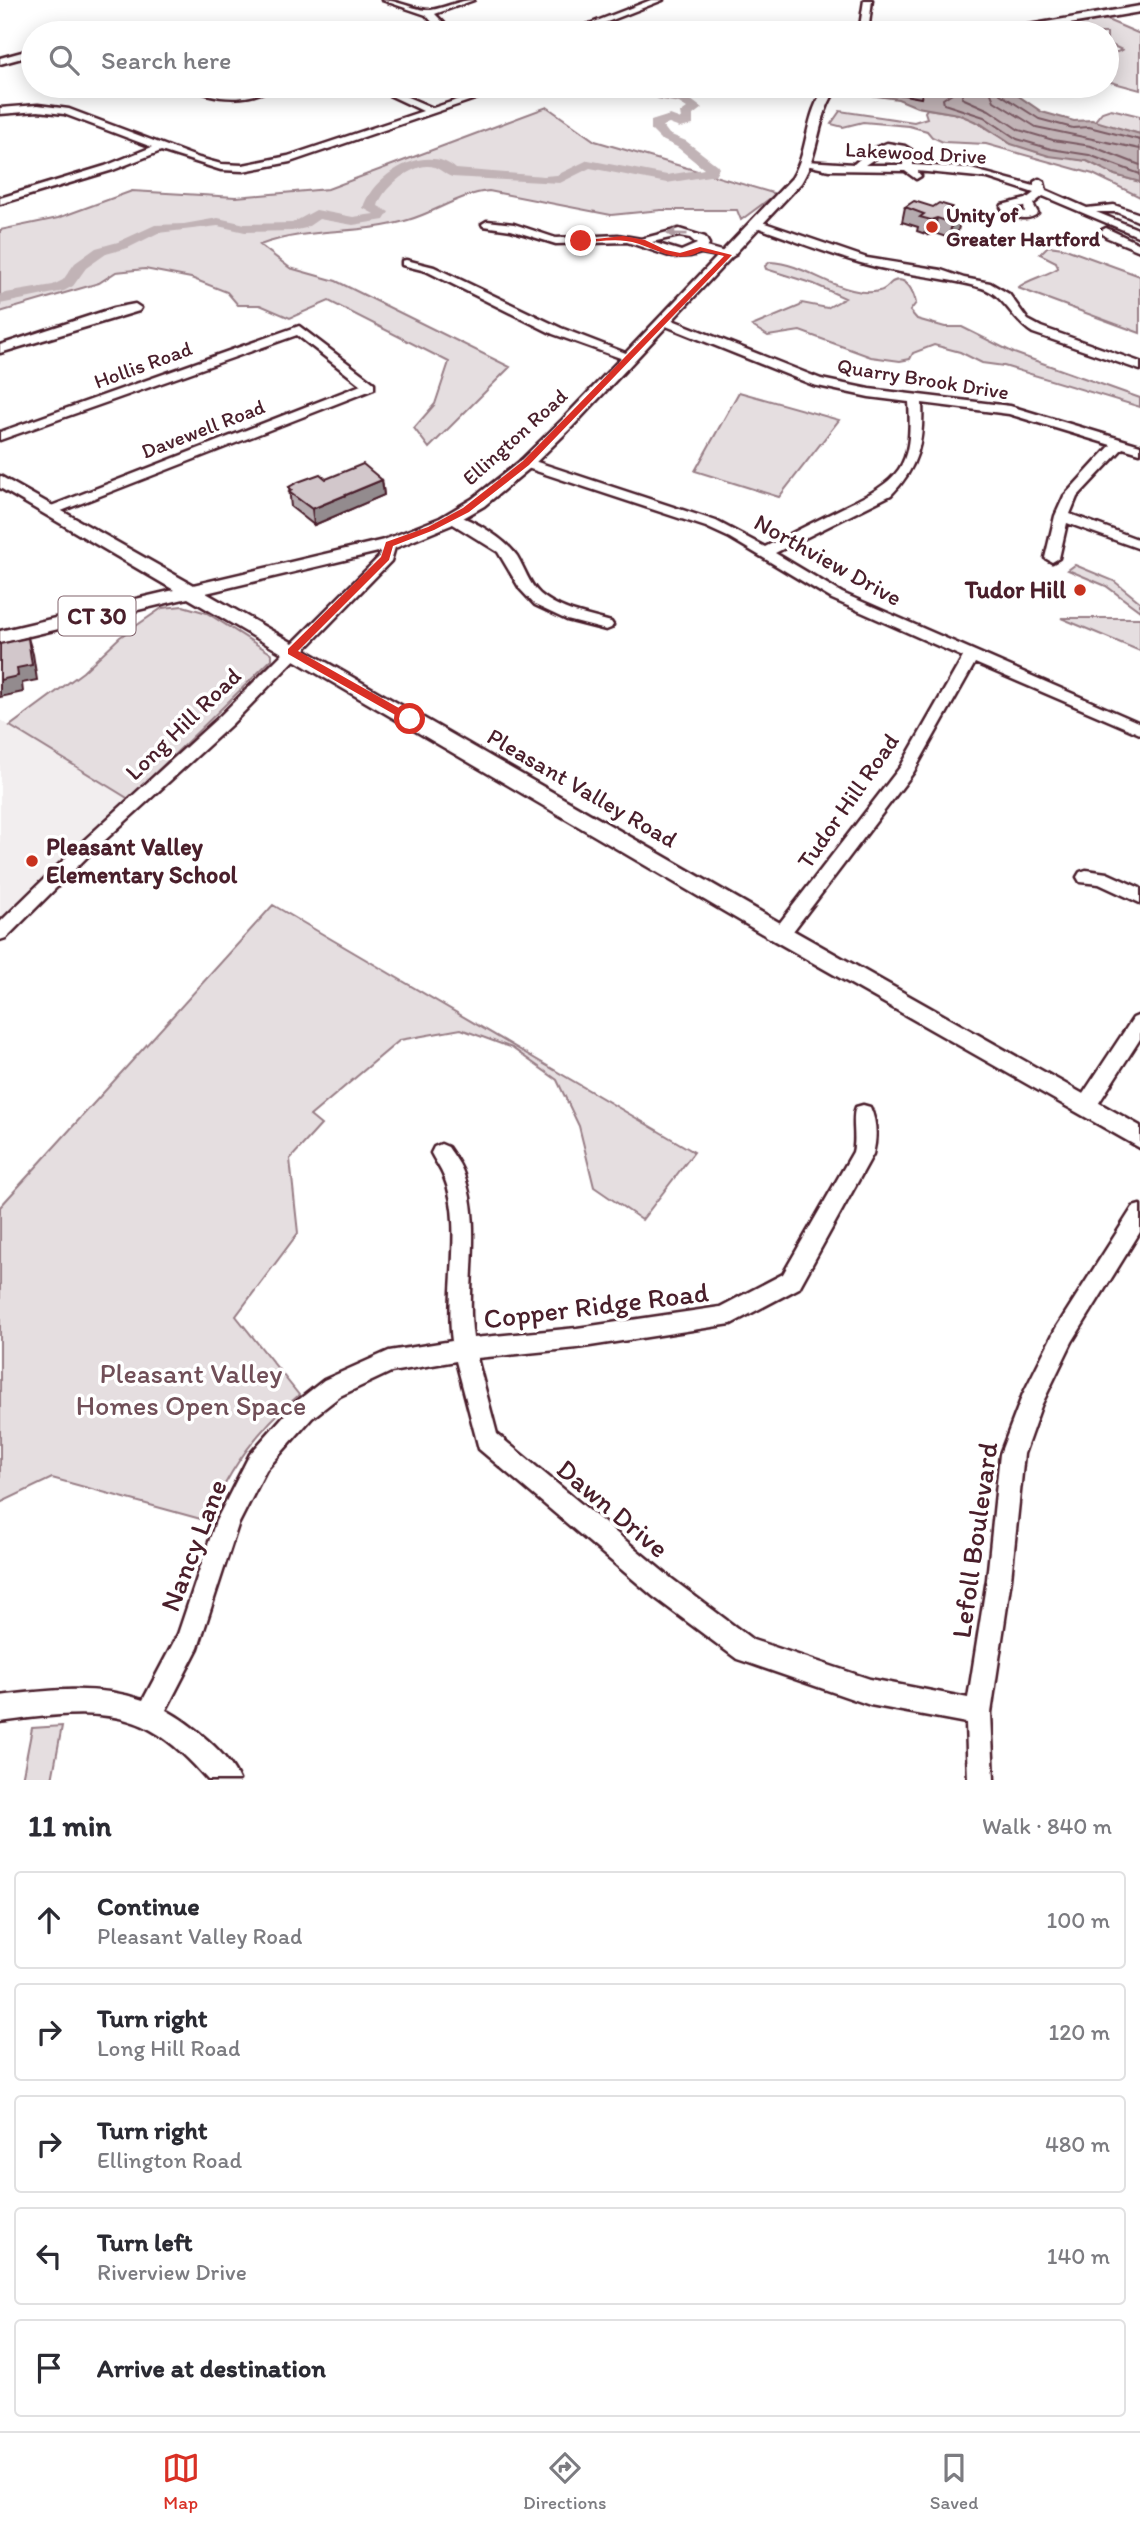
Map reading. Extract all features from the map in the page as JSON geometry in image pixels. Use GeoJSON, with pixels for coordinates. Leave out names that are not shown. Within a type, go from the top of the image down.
{"type":"FeatureCollection","features":[{"type":"Feature","properties":{"kind":"main road"},"geometry":{"type":"LineString","coordinates":[[1070,21],[1140,9]]}},
{"type":"Feature","properties":{"kind":"main road","name":"Ellington Road"},"geometry":{"type":"LineString","coordinates":[[0,637],[389,544],[453,518],[502,484],[526,463],[729,255],[797,180],[806,164],[824,98]]}},
{"type":"Feature","properties":{"kind":"main road","name":"Pleasant Valley Road"},"geometry":{"type":"LineString","coordinates":[[0,481],[781,934],[1140,1138]]}},
{"type":"Feature","properties":{"kind":"street"},"geometry":{"type":"LineString","coordinates":[[386,0],[429,13],[437,21]]}},
{"type":"Feature","properties":{"kind":"street"},"geometry":{"type":"LineString","coordinates":[[429,13],[470,0]]}},
{"type":"Feature","properties":{"kind":"street"},"geometry":{"type":"LineString","coordinates":[[603,21],[659,0]]}},
{"type":"Feature","properties":{"kind":"street"},"geometry":{"type":"LineString","coordinates":[[865,21],[868,0]]}},
{"type":"Feature","properties":{"kind":"street"},"geometry":{"type":"LineString","coordinates":[[17,56],[15,47],[21,46]]}},
{"type":"Feature","properties":{"kind":"street"},"geometry":{"type":"LineString","coordinates":[[0,61],[21,55]]}},
{"type":"Feature","properties":{"kind":"street"},"geometry":{"type":"LineString","coordinates":[[402,98],[431,111]]}},
{"type":"Feature","properties":{"kind":"street"},"geometry":{"type":"LineString","coordinates":[[0,111],[38,108],[66,111],[159,148],[221,167],[253,167],[290,159],[471,98]]}},
{"type":"Feature","properties":{"kind":"street"},"geometry":{"type":"LineString","coordinates":[[856,168],[883,146],[904,149],[909,153],[908,168]]}},
{"type":"Feature","properties":{"kind":"street"},"geometry":{"type":"LineString","coordinates":[[2,198],[109,168],[159,148]]}},
{"type":"Feature","properties":{"kind":"street","name":"Lakewood Drive"},"geometry":{"type":"LineString","coordinates":[[806,164],[988,174],[1041,191],[1140,234]]}},
{"type":"Feature","properties":{"kind":"street"},"geometry":{"type":"LineString","coordinates":[[1028,204],[1041,191]]}},
{"type":"Feature","properties":{"kind":"street"},"geometry":{"type":"LineString","coordinates":[[1087,211],[1098,207],[1114,208],[1127,211],[1140,219]]}},
{"type":"Feature","properties":{"kind":"street"},"geometry":{"type":"LineString","coordinates":[[1109,222],[1105,229],[1110,235],[1140,248]]}},
{"type":"Feature","properties":{"kind":"street"},"geometry":{"type":"LineString","coordinates":[[487,224],[510,226],[553,241],[623,238],[643,242],[680,256],[691,254],[703,244],[701,239],[686,233],[661,234],[643,242]]}},
{"type":"Feature","properties":{"kind":"street"},"geometry":{"type":"LineString","coordinates":[[758,224],[865,261],[941,273],[994,289],[1004,296],[1024,323],[1037,330],[1140,366]]}},
{"type":"Feature","properties":{"kind":"street"},"geometry":{"type":"LineString","coordinates":[[700,249],[729,255]]}},
{"type":"Feature","properties":{"kind":"street"},"geometry":{"type":"LineString","coordinates":[[406,263],[424,267],[557,331],[631,356]]}},
{"type":"Feature","properties":{"kind":"street"},"geometry":{"type":"LineString","coordinates":[[0,349],[135,308]]}},
{"type":"Feature","properties":{"kind":"street","name":"Quarry Brook Drive"},"geometry":{"type":"LineString","coordinates":[[665,321],[817,382],[842,388],[1010,410],[1140,449]]}},
{"type":"Feature","properties":{"kind":"street","name":"Davewell Road"},"geometry":{"type":"LineString","coordinates":[[51,511],[370,386],[299,330]]}},
{"type":"Feature","properties":{"kind":"street","name":"Hollis Road"},"geometry":{"type":"LineString","coordinates":[[0,436],[299,330]]}},
{"type":"Feature","properties":{"kind":"street"},"geometry":{"type":"LineString","coordinates":[[765,552],[887,492],[901,480],[909,468],[914,452],[915,398]]}},
{"type":"Feature","properties":{"kind":"street"},"geometry":{"type":"LineString","coordinates":[[1052,558],[1062,516],[1072,496],[1120,443]]}},
{"type":"Feature","properties":{"kind":"street","name":"Northview Drive"},"geometry":{"type":"LineString","coordinates":[[526,463],[711,524],[765,552],[837,596],[1140,729]]}},
{"type":"Feature","properties":{"kind":"street"},"geometry":{"type":"LineString","coordinates":[[1062,516],[1140,545]]}},
{"type":"Feature","properties":{"kind":"street"},"geometry":{"type":"LineString","coordinates":[[453,518],[502,548],[514,562],[524,584],[535,597],[569,616],[606,625]]}},
{"type":"Feature","properties":{"kind":"street","name":"Long Hill Road"},"geometry":{"type":"LineString","coordinates":[[0,933],[86,848],[213,733],[386,558],[389,544]]}},
{"type":"Feature","properties":{"kind":"street","name":"Tudor Hill Road"},"geometry":{"type":"LineString","coordinates":[[781,934],[907,769],[965,663],[972,657]]}},
{"type":"Feature","properties":{"kind":"street"},"geometry":{"type":"LineString","coordinates":[[1086,877],[1101,878],[1140,896]]}},
{"type":"Feature","properties":{"kind":"street"},"geometry":{"type":"LineString","coordinates":[[1086,1106],[1140,1023]]}},
{"type":"Feature","properties":{"kind":"street","name":"Copper Ridge Road"},"geometry":{"type":"LineString","coordinates":[[464,1349],[577,1338],[723,1317],[791,1281],[863,1154],[867,1137],[863,1113]]}},
{"type":"Feature","properties":{"kind":"street","name":"Dawn Drive"},"geometry":{"type":"LineString","coordinates":[[441,1153],[454,1175],[461,1212],[459,1315],[464,1349],[486,1441],[663,1588],[746,1650],[870,1692],[978,1713]]}},
{"type":"Feature","properties":{"kind":"street","name":"Lefoll Boulevard"},"geometry":{"type":"LineString","coordinates":[[981,1780],[978,1713],[999,1578],[1012,1454],[1031,1402],[1064,1335],[1140,1214]]}},
{"type":"Feature","properties":{"kind":"street","name":"Nancy Lane"},"geometry":{"type":"LineString","coordinates":[[149,1715],[189,1639],[229,1521],[258,1462],[304,1410],[332,1388],[389,1362],[464,1349]]}},
{"type":"Feature","properties":{"kind":"street"},"geometry":{"type":"LineString","coordinates":[[0,1709],[52,1703],[87,1703],[149,1715],[191,1743],[226,1780]]}},
{"type":"Feature","properties":{"kind":"shaded area","name":"Pleasant Valley Elementary School"},"geometry":{"type":"Polygon","coordinates":[[[0,720],[129,799],[0,922],[0,720]]]}},
{"type":"Feature","properties":{"kind":"green space"},"geometry":{"type":"Polygon","coordinates":[[[1119,25],[1140,34],[1140,90],[1119,84],[1119,51],[1122,50],[1119,49],[1119,25]]]}},
{"type":"Feature","properties":{"kind":"green space"},"geometry":{"type":"Polygon","coordinates":[[[547,107],[595,141],[776,194],[741,220],[737,210],[661,210],[611,215],[489,191],[390,225],[296,236],[260,245],[290,268],[336,281],[510,367],[429,448],[414,428],[435,404],[449,362],[329,301],[290,318],[260,305],[238,305],[227,292],[191,278],[145,269],[116,272],[99,283],[0,312],[0,230],[58,218],[132,191],[236,197],[328,189],[547,107]]]}},
{"type":"Feature","properties":{"kind":"green space"},"geometry":{"type":"Polygon","coordinates":[[[927,109],[971,119],[1008,142],[1040,153],[1087,161],[1115,175],[1140,182],[1140,197],[1093,174],[986,144],[943,142],[932,137],[927,131],[909,126],[863,122],[843,127],[831,124],[840,111],[914,122],[927,118],[927,109]]]}},
{"type":"Feature","properties":{"kind":"green space"},"geometry":{"type":"Polygon","coordinates":[[[1111,109],[1140,116],[1140,134],[1094,122],[1102,112],[1111,109]]]}},
{"type":"Feature","properties":{"kind":"green space"},"geometry":{"type":"Polygon","coordinates":[[[1048,246],[1063,248],[1140,276],[1140,333],[1018,288],[1058,268],[1056,262],[1040,254],[1048,246]]]}},
{"type":"Feature","properties":{"kind":"green space"},"geometry":{"type":"Polygon","coordinates":[[[770,262],[792,266],[858,291],[873,292],[885,289],[897,280],[902,281],[914,295],[916,303],[910,311],[917,319],[945,327],[962,327],[1014,353],[1140,398],[1140,407],[1004,366],[982,363],[960,352],[934,345],[913,353],[910,359],[900,361],[871,357],[800,331],[768,336],[752,326],[802,303],[827,308],[845,298],[814,284],[766,269],[765,266],[770,262]]]}},
{"type":"Feature","properties":{"kind":"green space"},"geometry":{"type":"Polygon","coordinates":[[[739,392],[839,420],[779,497],[695,471],[739,392]]]}},
{"type":"Feature","properties":{"kind":"green space"},"geometry":{"type":"Polygon","coordinates":[[[1075,565],[1114,581],[1140,602],[1140,611],[1106,586],[1068,570],[1075,565]]]}},
{"type":"Feature","properties":{"kind":"green space"},"geometry":{"type":"Polygon","coordinates":[[[183,606],[207,613],[272,654],[272,659],[129,799],[10,726],[83,672],[120,637],[162,608],[183,606]]]}},
{"type":"Feature","properties":{"kind":"green space"},"geometry":{"type":"Polygon","coordinates":[[[1061,618],[1140,618],[1140,651],[1061,618]]]}},
{"type":"Feature","properties":{"kind":"green space","name":"Pleasant Valley Homes Open Space"},"geometry":{"type":"Polygon","coordinates":[[[273,905],[694,1152],[642,1220],[594,1187],[579,1126],[557,1080],[512,1048],[461,1029],[400,1040],[310,1116],[321,1125],[290,1159],[298,1233],[236,1316],[299,1395],[270,1422],[245,1452],[224,1485],[208,1521],[52,1478],[0,1503],[0,1207],[273,905]]]}},
{"type":"Feature","properties":{"kind":"green space"},"geometry":{"type":"Polygon","coordinates":[[[62,1726],[52,1780],[22,1780],[32,1728],[62,1726]]]}},
{"type":"Feature","properties":{"kind":"water"},"geometry":{"type":"Polygon","coordinates":[[[891,98],[1021,98],[1042,112],[1074,121],[1092,120],[1140,134],[1140,182],[1115,175],[1087,161],[1049,156],[1011,144],[981,124],[958,114],[917,107],[891,98]]]}},
{"type":"Feature","properties":{"kind":"building"},"geometry":{"type":"Polygon","coordinates":[[[914,201],[933,207],[939,203],[952,207],[946,212],[961,217],[952,223],[937,218],[931,220],[920,217],[924,214],[905,207],[914,201]]]}},
{"type":"Feature","properties":{"kind":"building"},"geometry":{"type":"Polygon","coordinates":[[[363,464],[382,480],[312,509],[289,492],[292,490],[289,487],[298,482],[320,474],[326,479],[363,464]]]}},
{"type":"Feature","properties":{"kind":"building"},"geometry":{"type":"Polygon","coordinates":[[[28,638],[32,665],[17,668],[18,676],[0,680],[0,644],[28,638]]]}},
{"type":"Feature","properties":{"kind":"waterway"},"geometry":{"type":"LineString","coordinates":[[0,299],[58,288],[68,283],[76,276],[80,266],[101,251],[123,245],[155,229],[184,228],[218,222],[245,228],[292,227],[301,225],[316,214],[353,221],[379,217],[382,212],[370,208],[377,193],[399,174],[424,162],[444,165],[452,173],[544,180],[560,179],[588,164],[667,179],[710,172],[712,168],[682,144],[664,137],[658,130],[656,124],[670,119],[680,124],[688,122],[686,113],[696,108],[683,100],[672,98]]}},
{"type":"Feature","properties":{"kind":"place","name":"Unity of Greater Hartford"},"geometry":{"type":"Point","coordinates":[932,227]}},
{"type":"Feature","properties":{"kind":"place","name":"Tudor Hill"},"geometry":{"type":"Point","coordinates":[1080,590]}},
{"type":"Feature","properties":{"kind":"place","name":"Pleasant Valley Elementary School"},"geometry":{"type":"Point","coordinates":[32,861]}},
{"type":"Feature","properties":{"kind":"route"},"geometry":{"type":"LineString","coordinates":[[410,719],[292,652],[386,558],[389,544],[453,518],[502,484],[526,463],[729,255],[700,249],[680,256],[643,242],[623,238],[581,241]]}}]}
